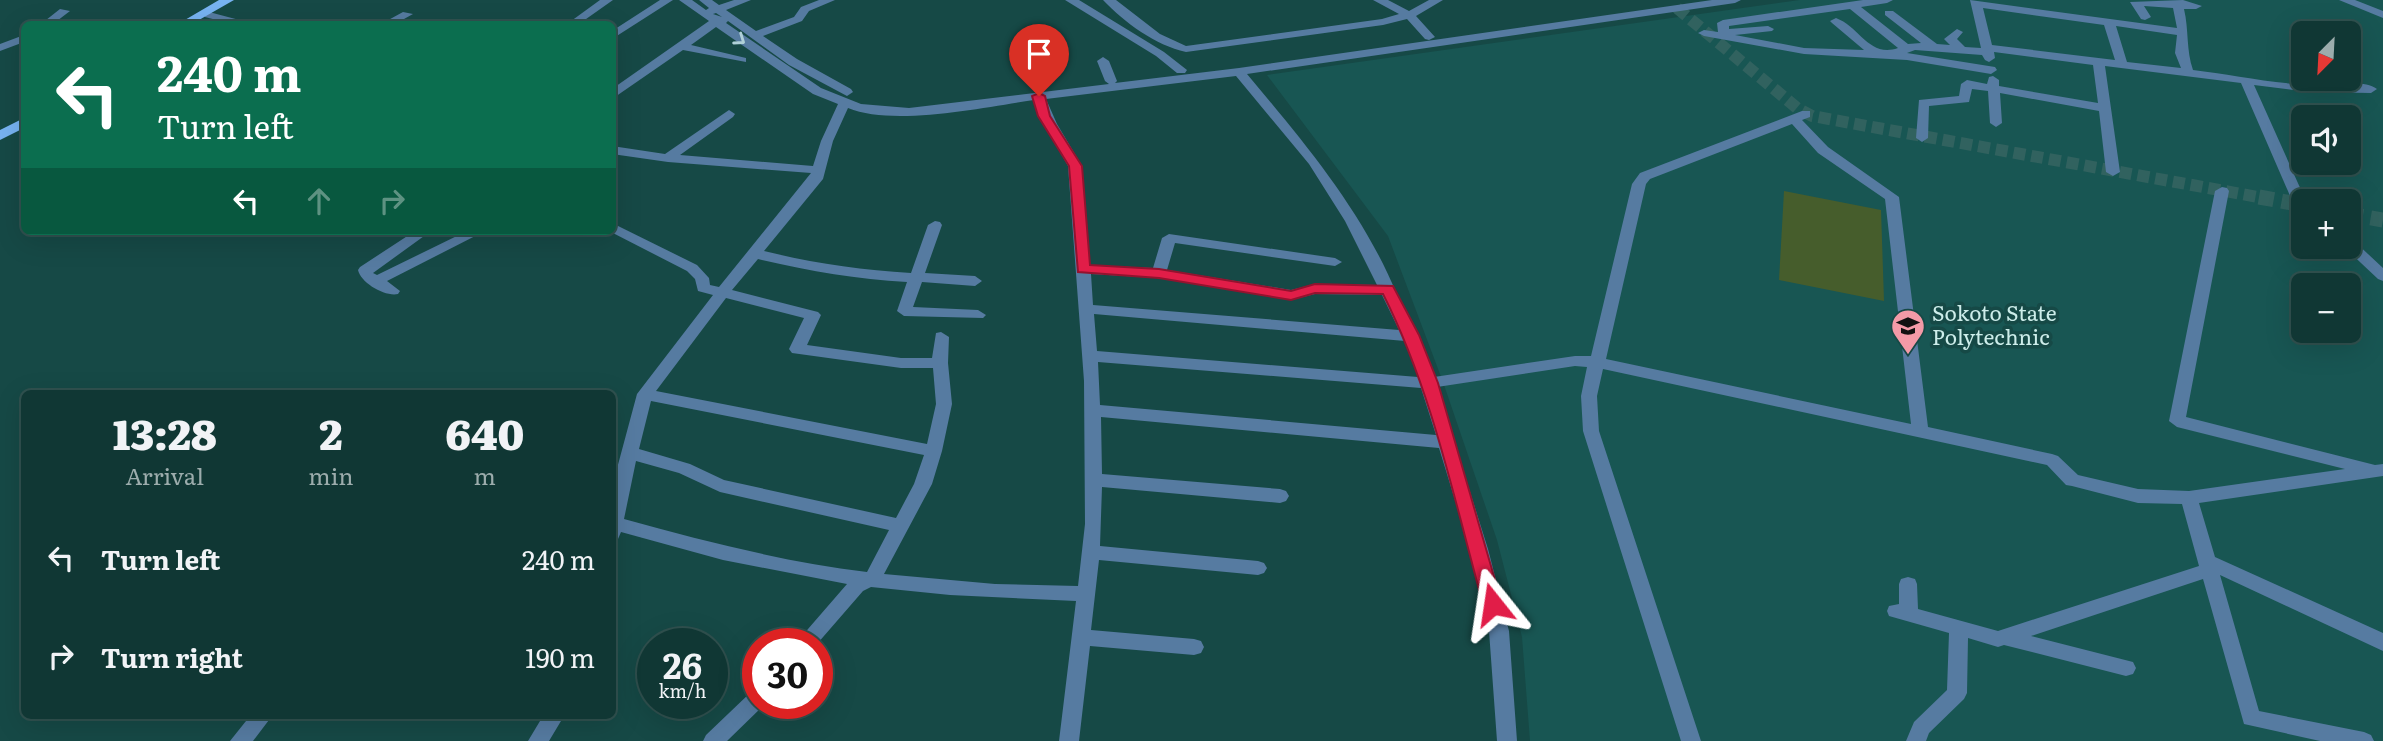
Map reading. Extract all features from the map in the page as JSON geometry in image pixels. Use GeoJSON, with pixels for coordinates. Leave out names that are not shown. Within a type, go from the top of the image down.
{"type":"FeatureCollection","features":[{"type":"Feature","properties":{"kind":"main road"},"geometry":{"type":"LineString","coordinates":[[190,21],[228,0]]}},
{"type":"Feature","properties":{"kind":"main road"},"geometry":{"type":"LineString","coordinates":[[199,21],[237,0]]}},
{"type":"Feature","properties":{"kind":"main road"},"geometry":{"type":"LineString","coordinates":[[0,127],[21,115]]}},
{"type":"Feature","properties":{"kind":"main road"},"geometry":{"type":"LineString","coordinates":[[0,136],[21,124]]}},
{"type":"Feature","properties":{"kind":"street"},"geometry":{"type":"LineString","coordinates":[[576,21],[607,0]]}},
{"type":"Feature","properties":{"kind":"street"},"geometry":{"type":"LineString","coordinates":[[616,33],[667,0]]}},
{"type":"Feature","properties":{"kind":"street"},"geometry":{"type":"LineString","coordinates":[[685,0],[717,9],[834,87],[861,98],[888,104],[950,102],[1658,5],[1734,0]]}},
{"type":"Feature","properties":{"kind":"street"},"geometry":{"type":"LineString","coordinates":[[717,9],[746,0]]}},
{"type":"Feature","properties":{"kind":"street"},"geometry":{"type":"LineString","coordinates":[[755,35],[798,19],[805,9],[829,0]]}},
{"type":"Feature","properties":{"kind":"street"},"geometry":{"type":"LineString","coordinates":[[1072,0],[1160,54],[1181,70]]}},
{"type":"Feature","properties":{"kind":"street"},"geometry":{"type":"LineString","coordinates":[[1109,0],[1136,22],[1174,45],[1186,48],[1383,22],[1409,15],[1437,0]]}},
{"type":"Feature","properties":{"kind":"street"},"geometry":{"type":"LineString","coordinates":[[1379,0],[1409,15],[1429,37]]}},
{"type":"Feature","properties":{"kind":"street"},"geometry":{"type":"LineString","coordinates":[[704,6],[715,22],[799,80],[844,103],[873,110],[926,111],[1239,72],[1734,0]]}},
{"type":"Feature","properties":{"kind":"street"},"geometry":{"type":"LineString","coordinates":[[1723,34],[1724,23],[1887,0]]}},
{"type":"Feature","properties":{"kind":"street"},"geometry":{"type":"LineString","coordinates":[[2345,0],[2383,15]]}},
{"type":"Feature","properties":{"kind":"street"},"geometry":{"type":"LineString","coordinates":[[1996,123],[1988,50],[1976,2],[2183,32]]}},
{"type":"Feature","properties":{"kind":"street"},"geometry":{"type":"LineString","coordinates":[[2145,17],[2136,2],[2177,2],[2196,6]]}},
{"type":"Feature","properties":{"kind":"street"},"geometry":{"type":"LineString","coordinates":[[2177,2],[2183,32],[2181,53],[2188,72]]}},
{"type":"Feature","properties":{"kind":"street"},"geometry":{"type":"LineString","coordinates":[[1852,5],[1900,51],[1991,70]]}},
{"type":"Feature","properties":{"kind":"street"},"geometry":{"type":"LineString","coordinates":[[50,21],[64,11]]}},
{"type":"Feature","properties":{"kind":"street"},"geometry":{"type":"LineString","coordinates":[[392,21],[407,13]]}},
{"type":"Feature","properties":{"kind":"street"},"geometry":{"type":"LineString","coordinates":[[1889,13],[1933,47]]}},
{"type":"Feature","properties":{"kind":"street"},"geometry":{"type":"LineString","coordinates":[[209,15],[232,21]]}},
{"type":"Feature","properties":{"kind":"street"},"geometry":{"type":"LineString","coordinates":[[616,92],[715,22],[730,18]]}},
{"type":"Feature","properties":{"kind":"street"},"geometry":{"type":"LineString","coordinates":[[1836,21],[1877,55]]}},
{"type":"Feature","properties":{"kind":"street"},"geometry":{"type":"LineString","coordinates":[[2109,22],[2122,65]]}},
{"type":"Feature","properties":{"kind":"street"},"geometry":{"type":"LineString","coordinates":[[1723,34],[1768,29]]}},
{"type":"Feature","properties":{"kind":"street"},"geometry":{"type":"LineString","coordinates":[[1957,32],[1950,39],[1962,50]]}},
{"type":"Feature","properties":{"kind":"street"},"geometry":{"type":"LineString","coordinates":[[1704,33],[1723,34],[1804,51],[1877,55],[1933,47],[1962,50],[2029,48],[2044,55],[2309,88],[2342,89],[2340,86],[2371,89]]}},
{"type":"Feature","properties":{"kind":"street"},"geometry":{"type":"LineString","coordinates":[[0,48],[21,39]]}},
{"type":"Feature","properties":{"kind":"street"},"geometry":{"type":"LineString","coordinates":[[681,46],[742,60]]}},
{"type":"Feature","properties":{"kind":"street"},"geometry":{"type":"LineString","coordinates":[[2044,55],[2046,71]]}},
{"type":"Feature","properties":{"kind":"street"},"geometry":{"type":"LineString","coordinates":[[1103,61],[1111,81]]}},
{"type":"Feature","properties":{"kind":"street"},"geometry":{"type":"LineString","coordinates":[[2099,62],[2113,172]]}},
{"type":"Feature","properties":{"kind":"street"},"geometry":{"type":"LineString","coordinates":[[1239,72],[1314,162],[1352,221],[1411,335],[1430,383],[1499,631],[1507,741]]}},
{"type":"Feature","properties":{"kind":"street"},"geometry":{"type":"LineString","coordinates":[[2246,80],[2294,189]]}},
{"type":"Feature","properties":{"kind":"street"},"geometry":{"type":"LineString","coordinates":[[1923,138],[1923,103],[1965,99],[1967,83],[2105,108]]}},
{"type":"Feature","properties":{"kind":"street"},"geometry":{"type":"LineString","coordinates":[[1039,96],[1044,116],[1075,166],[1092,410],[1091,552],[1069,741]]}},
{"type":"Feature","properties":{"kind":"street"},"geometry":{"type":"LineString","coordinates":[[616,519],[645,394],[816,179],[827,141],[844,103]]}},
{"type":"Feature","properties":{"kind":"street"},"geometry":{"type":"LineString","coordinates":[[834,128],[873,110]]}},
{"type":"Feature","properties":{"kind":"street"},"geometry":{"type":"LineString","coordinates":[[668,158],[729,114]]}},
{"type":"Feature","properties":{"kind":"street"},"geometry":{"type":"LineString","coordinates":[[1691,741],[1591,431],[1588,401],[1589,382],[1597,362],[1639,184],[1645,176],[1800,116],[1823,150],[1892,197],[1920,432]]}},
{"type":"Feature","properties":{"kind":"street"},"geometry":{"type":"LineString","coordinates":[[616,151],[668,158],[819,170]]}},
{"type":"Feature","properties":{"kind":"street"},"geometry":{"type":"LineString","coordinates":[[2222,191],[2178,421],[2381,471]]}},
{"type":"Feature","properties":{"kind":"street"},"geometry":{"type":"LineString","coordinates":[[935,225],[904,311],[978,315]]}},
{"type":"Feature","properties":{"kind":"street"},"geometry":{"type":"LineString","coordinates":[[616,229],[692,268],[702,278],[703,288],[722,295],[813,315],[797,349],[901,363],[940,363]]}},
{"type":"Feature","properties":{"kind":"street"},"geometry":{"type":"LineString","coordinates":[[393,291],[365,273],[367,267],[418,235]]}},
{"type":"Feature","properties":{"kind":"street"},"geometry":{"type":"LineString","coordinates":[[376,281],[470,235]]}},
{"type":"Feature","properties":{"kind":"street"},"geometry":{"type":"LineString","coordinates":[[1159,273],[1169,238],[1335,262]]}},
{"type":"Feature","properties":{"kind":"street"},"geometry":{"type":"LineString","coordinates":[[757,254],[805,266],[857,274],[975,281]]}},
{"type":"Feature","properties":{"kind":"street"},"geometry":{"type":"LineString","coordinates":[[2361,255],[2383,276]]}},
{"type":"Feature","properties":{"kind":"street"},"geometry":{"type":"LineString","coordinates":[[1083,269],[1159,273],[1291,295],[1315,289],[1388,290]]}},
{"type":"Feature","properties":{"kind":"street"},"geometry":{"type":"LineString","coordinates":[[1087,309],[1411,335]]}},
{"type":"Feature","properties":{"kind":"street"},"geometry":{"type":"LineString","coordinates":[[819,628],[856,586],[873,578],[923,484],[934,451],[944,404],[940,363],[941,337]]}},
{"type":"Feature","properties":{"kind":"street"},"geometry":{"type":"LineString","coordinates":[[1089,356],[1430,383],[1575,361],[1597,362],[2052,460],[2072,480],[2138,496],[2189,498],[2381,471]]}},
{"type":"Feature","properties":{"kind":"street"},"geometry":{"type":"LineString","coordinates":[[645,394],[934,451]]}},
{"type":"Feature","properties":{"kind":"street"},"geometry":{"type":"LineString","coordinates":[[1092,410],[1445,442]]}},
{"type":"Feature","properties":{"kind":"street"},"geometry":{"type":"LineString","coordinates":[[630,453],[684,468],[720,485],[901,526]]}},
{"type":"Feature","properties":{"kind":"street"},"geometry":{"type":"LineString","coordinates":[[1093,480],[1280,496]]}},
{"type":"Feature","properties":{"kind":"street"},"geometry":{"type":"LineString","coordinates":[[2189,498],[2251,718],[2364,741]]}},
{"type":"Feature","properties":{"kind":"street"},"geometry":{"type":"LineString","coordinates":[[616,528],[799,569],[954,590],[1087,594]]}},
{"type":"Feature","properties":{"kind":"street"},"geometry":{"type":"LineString","coordinates":[[1091,552],[1258,568]]}},
{"type":"Feature","properties":{"kind":"street"},"geometry":{"type":"LineString","coordinates":[[1908,584],[1903,612],[1997,639],[2208,566],[2365,632],[2383,643]]}},
{"type":"Feature","properties":{"kind":"street"},"geometry":{"type":"LineString","coordinates":[[1916,741],[1921,728],[1958,693],[1959,628]]}},
{"type":"Feature","properties":{"kind":"street"},"geometry":{"type":"LineString","coordinates":[[1083,637],[1194,647]]}},
{"type":"Feature","properties":{"kind":"street"},"geometry":{"type":"LineString","coordinates":[[2004,637],[2126,668]]}},
{"type":"Feature","properties":{"kind":"street"},"geometry":{"type":"LineString","coordinates":[[713,741],[742,713]]}},
{"type":"Feature","properties":{"kind":"street"},"geometry":{"type":"LineString","coordinates":[[240,741],[259,719]]}},
{"type":"Feature","properties":{"kind":"street"},"geometry":{"type":"LineString","coordinates":[[537,741],[552,719]]}},
{"type":"Feature","properties":{"kind":"shaded area","name":"Sokoto State Polytechnic"},"geometry":{"type":"Polygon","coordinates":[[[1800,0],[2383,0],[2383,741],[1530,741],[1522,637],[1497,540],[1443,382],[1388,236],[1267,75],[1800,0]]]}},
{"type":"Feature","properties":{"kind":"green space"},"geometry":{"type":"Polygon","coordinates":[[[1784,191],[1881,210],[1884,301],[1779,280],[1784,191]]]}},
{"type":"Feature","properties":{"kind":"tunnel"},"geometry":{"type":"LineString","coordinates":[[1677,8],[1797,108],[1812,116],[2269,199]]}},
{"type":"Feature","properties":{"kind":"tunnel"},"geometry":{"type":"LineString","coordinates":[[2259,197],[2291,203]]}},
{"type":"Feature","properties":{"kind":"tunnel"},"geometry":{"type":"LineString","coordinates":[[2361,216],[2383,220]]}},
{"type":"Feature","properties":{"kind":"place","name":"Sokoto State Polytechnic"},"geometry":{"type":"Point","coordinates":[1908,356]}},
{"type":"Feature","properties":{"kind":"route"},"geometry":{"type":"LineString","coordinates":[[1039,96],[1044,116],[1067,148],[1075,166],[1083,269],[1159,273],[1259,292],[1291,295],[1315,289],[1388,290],[1411,335],[1430,383],[1493,604]]}}]}
